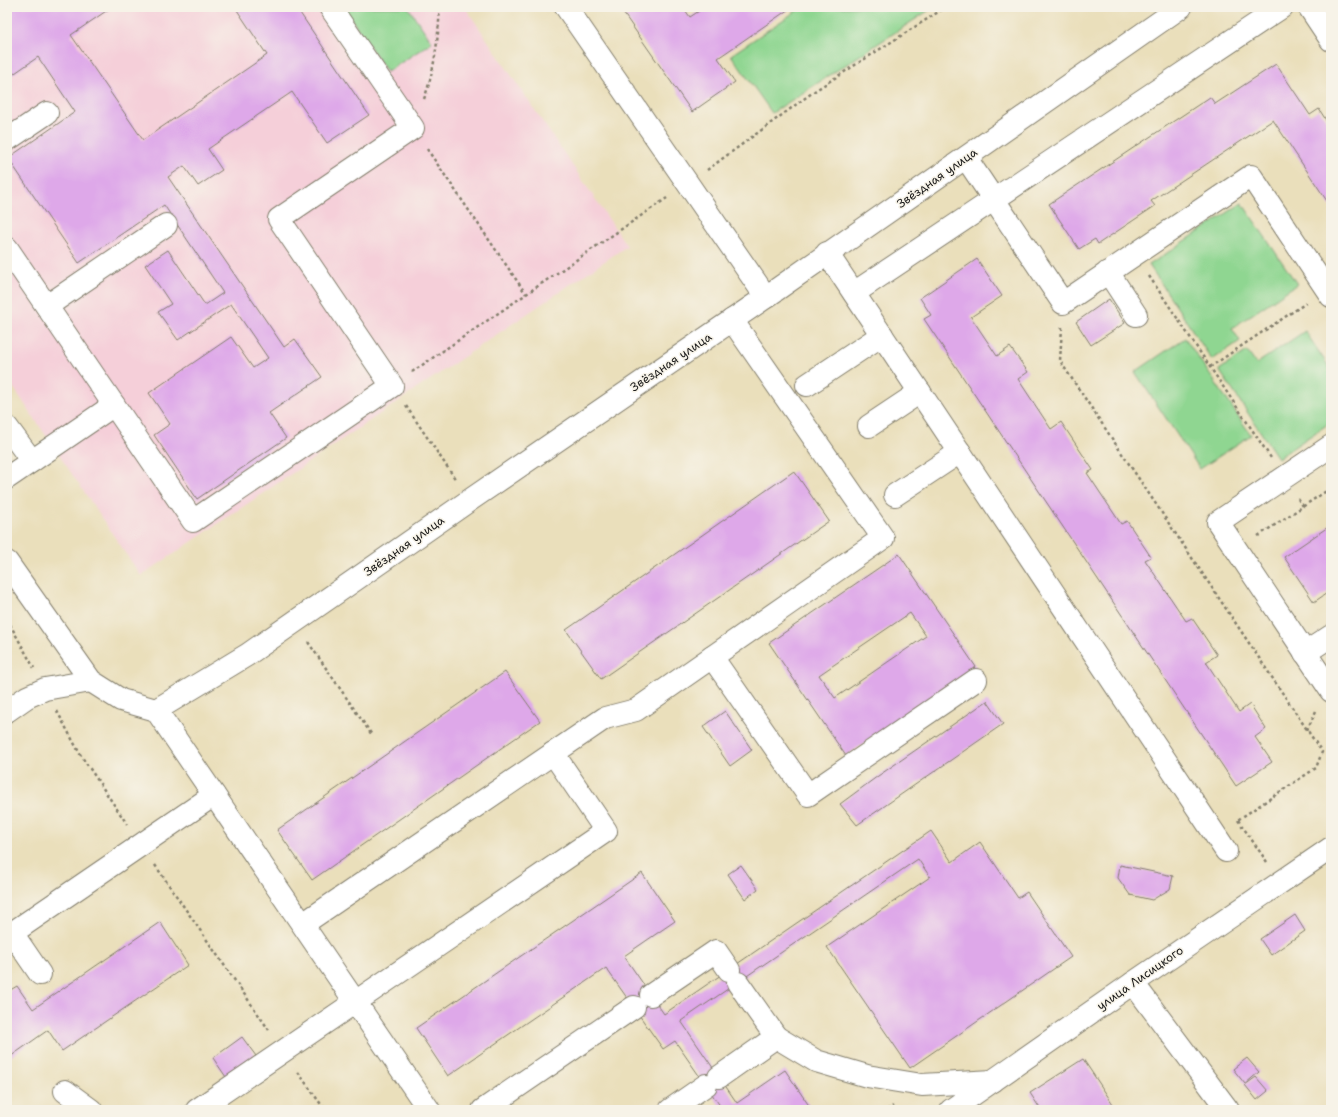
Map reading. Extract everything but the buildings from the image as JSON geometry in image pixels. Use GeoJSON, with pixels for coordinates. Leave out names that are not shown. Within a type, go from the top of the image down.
{"type":"FeatureCollection","features":[{"type":"Feature","properties":{"kind":"street"},"geometry":{"type":"LineString","coordinates":[[7,248],[193,521],[392,386],[279,219],[413,128],[330,7]]}},
{"type":"Feature","properties":{"kind":"street"},"geometry":{"type":"LineString","coordinates":[[566,7],[766,297]]}},
{"type":"Feature","properties":{"kind":"street","name":"Звёздная улица"},"geometry":{"type":"LineString","coordinates":[[156,710],[247,655],[766,297],[1181,7]]}},
{"type":"Feature","properties":{"kind":"street"},"geometry":{"type":"LineString","coordinates":[[854,293],[1282,7]]}},
{"type":"Feature","properties":{"kind":"street"},"geometry":{"type":"LineString","coordinates":[[1309,7],[1331,40]]}},
{"type":"Feature","properties":{"kind":"street"},"geometry":{"type":"LineString","coordinates":[[7,140],[47,113]]}},
{"type":"Feature","properties":{"kind":"street"},"geometry":{"type":"LineString","coordinates":[[966,158],[1063,302],[1251,176],[1329,293]]}},
{"type":"Feature","properties":{"kind":"street"},"geometry":{"type":"LineString","coordinates":[[47,306],[166,226]]}},
{"type":"Feature","properties":{"kind":"street"},"geometry":{"type":"LineString","coordinates":[[827,253],[1221,843]]}},
{"type":"Feature","properties":{"kind":"street"},"geometry":{"type":"LineString","coordinates":[[1108,272],[1136,315]]}},
{"type":"Feature","properties":{"kind":"street"},"geometry":{"type":"LineString","coordinates":[[302,924],[605,718],[636,710],[884,538],[732,320]]}},
{"type":"Feature","properties":{"kind":"street"},"geometry":{"type":"LineString","coordinates":[[807,385],[882,335]]}},
{"type":"Feature","properties":{"kind":"street"},"geometry":{"type":"LineString","coordinates":[[869,426],[920,392]]}},
{"type":"Feature","properties":{"kind":"street"},"geometry":{"type":"LineString","coordinates":[[7,478],[114,405]]}},
{"type":"Feature","properties":{"kind":"street"},"geometry":{"type":"LineString","coordinates":[[7,427],[32,461]]}},
{"type":"Feature","properties":{"kind":"street"},"geometry":{"type":"LineString","coordinates":[[1331,446],[1218,522],[1331,691]]}},
{"type":"Feature","properties":{"kind":"street"},"geometry":{"type":"LineString","coordinates":[[895,495],[960,452]]}},
{"type":"Feature","properties":{"kind":"street"},"geometry":{"type":"LineString","coordinates":[[7,562],[91,681],[121,700],[156,710],[429,1110]]}},
{"type":"Feature","properties":{"kind":"street"},"geometry":{"type":"LineString","coordinates":[[1305,653],[1331,636]]}},
{"type":"Feature","properties":{"kind":"street"},"geometry":{"type":"LineString","coordinates":[[712,657],[808,795],[976,680]]}},
{"type":"Feature","properties":{"kind":"street"},"geometry":{"type":"LineString","coordinates":[[7,711],[27,697],[45,689],[91,681]]}},
{"type":"Feature","properties":{"kind":"street"},"geometry":{"type":"LineString","coordinates":[[197,1110],[606,831],[553,753]]}},
{"type":"Feature","properties":{"kind":"street"},"geometry":{"type":"LineString","coordinates":[[40,974],[10,933],[214,795]]}},
{"type":"Feature","properties":{"kind":"street","name":"улица Лисицкого"},"geometry":{"type":"LineString","coordinates":[[951,1110],[1133,983],[1331,848]]}},
{"type":"Feature","properties":{"kind":"street"},"geometry":{"type":"LineString","coordinates":[[483,1110],[716,951],[776,1037],[816,1061],[867,1076],[922,1085],[993,1080]]}},
{"type":"Feature","properties":{"kind":"street"},"geometry":{"type":"LineString","coordinates":[[1133,983],[1228,1110]]}},
{"type":"Feature","properties":{"kind":"street"},"geometry":{"type":"LineString","coordinates":[[670,1110],[776,1037]]}},
{"type":"Feature","properties":{"kind":"street"},"geometry":{"type":"LineString","coordinates":[[65,1091],[91,1110]]}},
{"type":"Feature","properties":{"kind":"path"},"geometry":{"type":"LineString","coordinates":[[440,7],[438,44],[428,87],[413,128],[526,294]]}},
{"type":"Feature","properties":{"kind":"path"},"geometry":{"type":"LineString","coordinates":[[470,500],[392,386],[688,184],[816,90],[946,7]]}},
{"type":"Feature","properties":{"kind":"path"},"geometry":{"type":"LineString","coordinates":[[1134,254],[1303,506]]}},
{"type":"Feature","properties":{"kind":"path"},"geometry":{"type":"LineString","coordinates":[[1210,367],[1329,293]]}},
{"type":"Feature","properties":{"kind":"path"},"geometry":{"type":"LineString","coordinates":[[1063,302],[1060,361],[1322,752],[1316,768],[1238,820],[1221,843]]}},
{"type":"Feature","properties":{"kind":"path"},"geometry":{"type":"LineString","coordinates":[[1237,550],[1331,488]]}},
{"type":"Feature","properties":{"kind":"path"},"geometry":{"type":"LineString","coordinates":[[7,619],[80,754],[141,845],[325,1110]]}},
{"type":"Feature","properties":{"kind":"path"},"geometry":{"type":"LineString","coordinates":[[294,622],[372,735]]}},
{"type":"Feature","properties":{"kind":"path"},"geometry":{"type":"LineString","coordinates":[[1238,820],[1281,882]]}},
{"type":"Feature","properties":{"kind":"shaded area"},"geometry":{"type":"Polygon","coordinates":[[[7,7],[465,7],[627,246],[141,576],[7,378],[7,7]]]}},
{"type":"Feature","properties":{"kind":"green space"},"geometry":{"type":"Polygon","coordinates":[[[343,7],[408,7],[432,42],[387,72],[343,7]]]}},
{"type":"Feature","properties":{"kind":"green space"},"geometry":{"type":"Polygon","coordinates":[[[802,7],[934,7],[772,113],[731,55],[802,7]]]}},
{"type":"Feature","properties":{"kind":"green space"},"geometry":{"type":"Polygon","coordinates":[[[1242,203],[1297,284],[1232,328],[1240,341],[1212,360],[1149,265],[1242,203]]]}},
{"type":"Feature","properties":{"kind":"green space"},"geometry":{"type":"Polygon","coordinates":[[[1305,331],[1331,370],[1331,422],[1278,458],[1219,370],[1247,351],[1256,364],[1305,331]]]}},
{"type":"Feature","properties":{"kind":"green space"},"geometry":{"type":"Polygon","coordinates":[[[1185,338],[1251,435],[1200,469],[1135,372],[1185,338]]]}}]}
